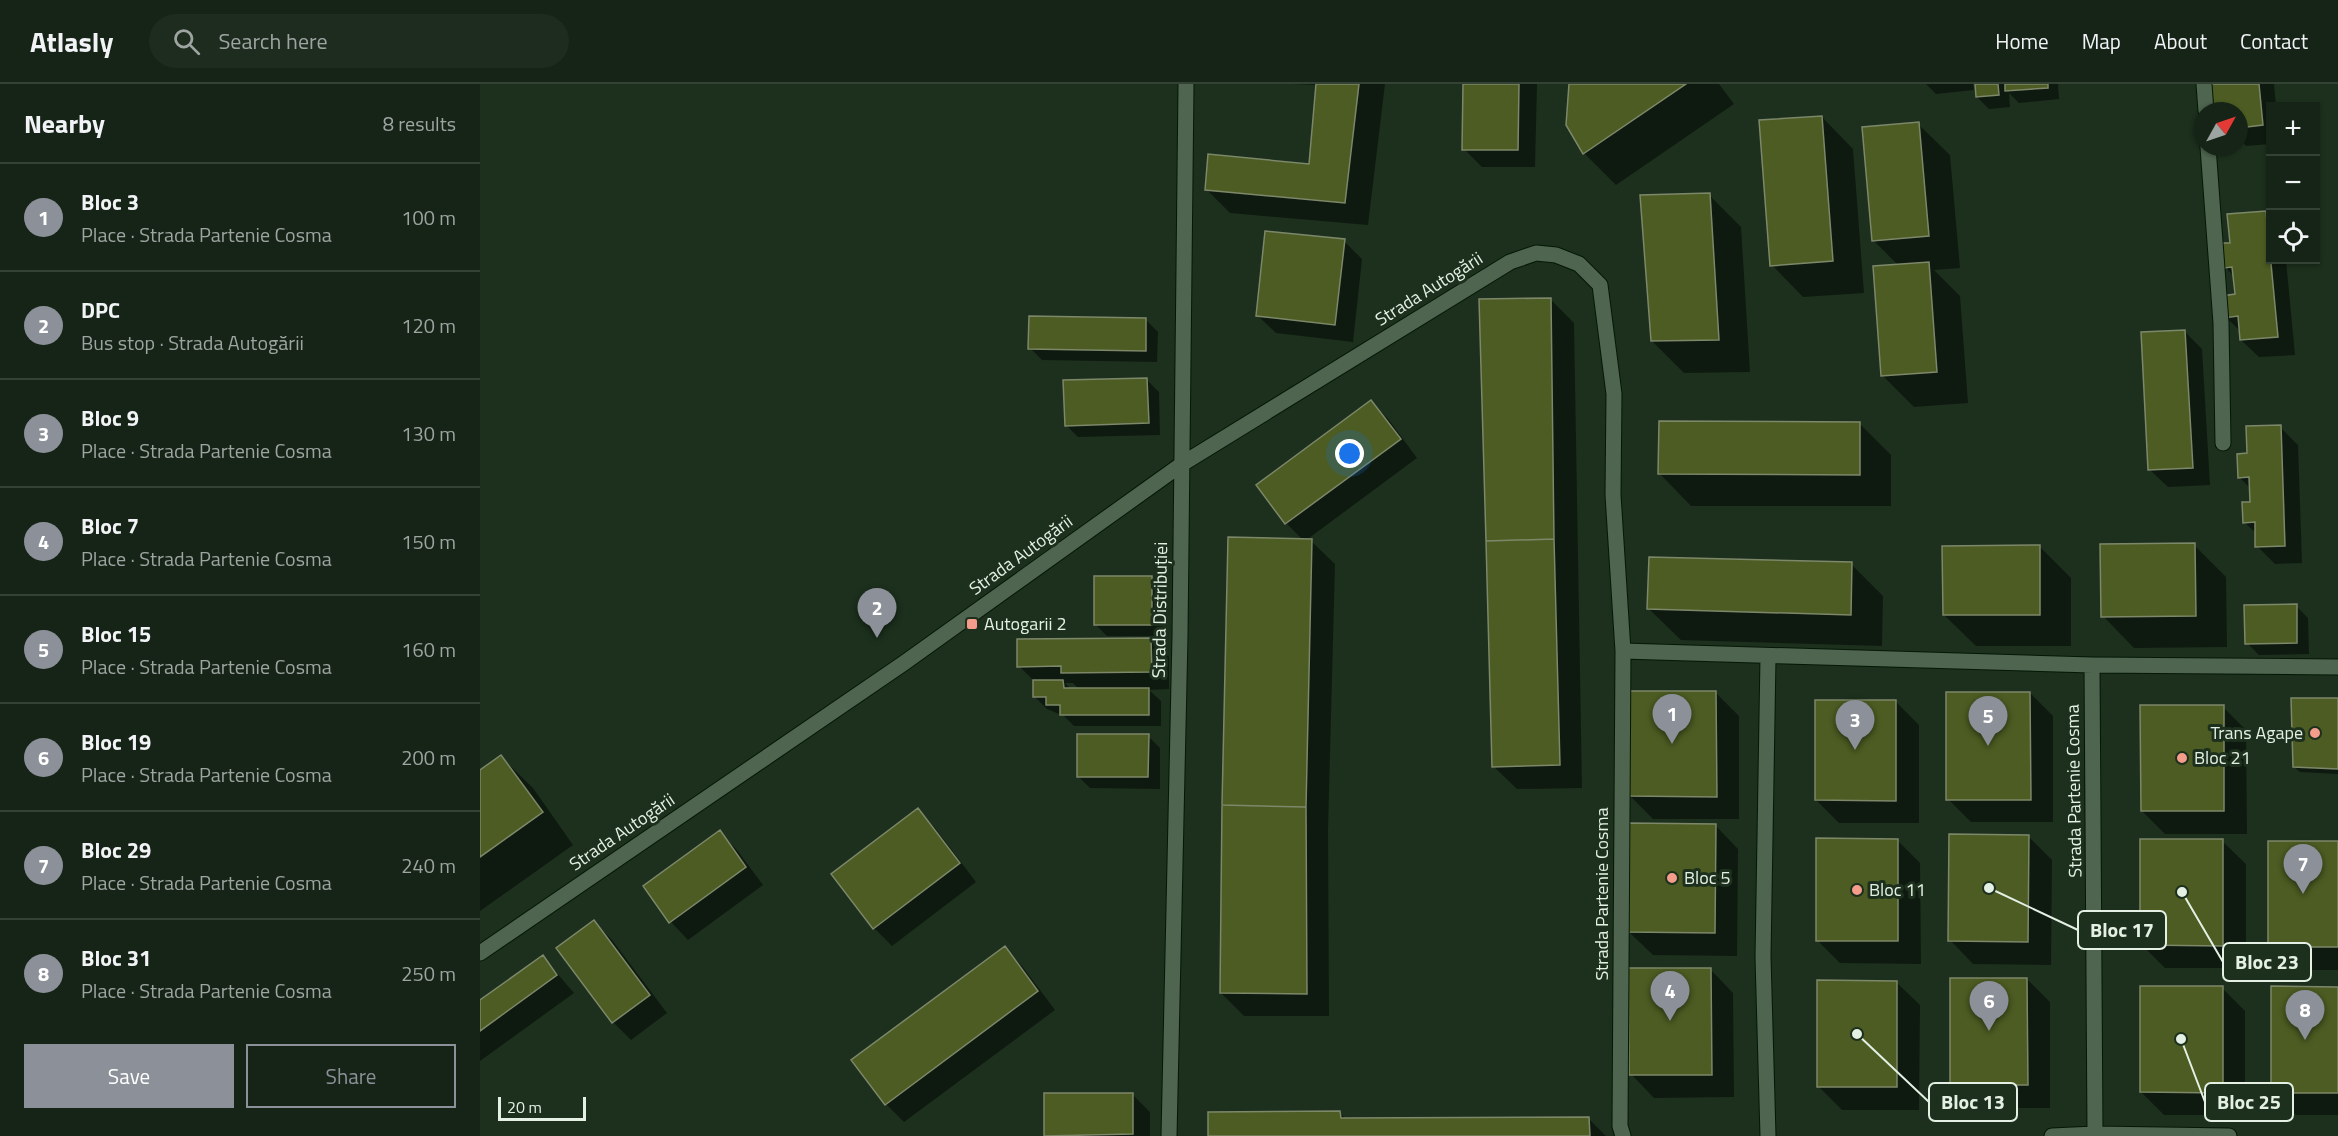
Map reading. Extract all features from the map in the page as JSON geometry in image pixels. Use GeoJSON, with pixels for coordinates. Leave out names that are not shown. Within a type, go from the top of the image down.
{"type":"FeatureCollection","features":[{"type":"Feature","properties":{"kind":"street","name":"Strada Distribuției"},"geometry":{"type":"LineString","coordinates":[[1169,1136],[1182,464],[1186,84]]}},
{"type":"Feature","properties":{"kind":"street"},"geometry":{"type":"LineString","coordinates":[[2204,84],[2205,102]]}},
{"type":"Feature","properties":{"kind":"street"},"geometry":{"type":"LineString","coordinates":[[2209,156],[2221,323],[2223,443]]}},
{"type":"Feature","properties":{"kind":"street","name":"Strada Autogării"},"geometry":{"type":"LineString","coordinates":[[480,953],[904,663],[1182,464],[1510,262],[1536,254],[1556,255],[1579,264],[1600,285]]}},
{"type":"Feature","properties":{"kind":"street","name":"Strada Partenie Cosma"},"geometry":{"type":"LineString","coordinates":[[1600,285],[1614,394],[1613,495],[1623,651],[1620,1126],[1623,1136]]}},
{"type":"Feature","properties":{"kind":"street"},"geometry":{"type":"LineString","coordinates":[[1623,651],[2092,665],[2338,667]]}},
{"type":"Feature","properties":{"kind":"street"},"geometry":{"type":"LineString","coordinates":[[1767,657],[1763,957],[1768,1136]]}},
{"type":"Feature","properties":{"kind":"street","name":"Strada Partenie Cosma"},"geometry":{"type":"LineString","coordinates":[[2092,665],[2095,1134]]}},
{"type":"Feature","properties":{"kind":"street"},"geometry":{"type":"LineString","coordinates":[[2052,1136],[2095,1134],[2229,1136]]}},
{"type":"Feature","properties":{"kind":"building"},"geometry":{"type":"Polygon","coordinates":[[[1316,84],[1359,84],[1345,203],[1205,190],[1208,154],[1309,164],[1316,84]]]}},
{"type":"Feature","properties":{"kind":"building"},"geometry":{"type":"Polygon","coordinates":[[[1463,84],[1519,84],[1518,150],[1462,150],[1463,84]]]}},
{"type":"Feature","properties":{"kind":"building"},"geometry":{"type":"Polygon","coordinates":[[[1569,84],[1686,84],[1583,154],[1566,125],[1569,84]]]}},
{"type":"Feature","properties":{"kind":"building"},"geometry":{"type":"Polygon","coordinates":[[[1975,84],[1998,84],[1999,95],[1976,97],[1975,84]]]}},
{"type":"Feature","properties":{"kind":"building"},"geometry":{"type":"Polygon","coordinates":[[[2005,84],[2048,84],[2048,88],[2005,91],[2005,84]]]}},
{"type":"Feature","properties":{"kind":"building"},"geometry":{"type":"Polygon","coordinates":[[[2210,84],[2259,84],[2263,125],[2248,127],[2248,102],[2212,102],[2210,84]]]}},
{"type":"Feature","properties":{"kind":"building"},"geometry":{"type":"Polygon","coordinates":[[[1822,116],[1833,261],[1770,266],[1759,120],[1822,116]]]}},
{"type":"Feature","properties":{"kind":"building"},"geometry":{"type":"Polygon","coordinates":[[[1919,122],[1929,236],[1872,241],[1862,127],[1919,122]]]}},
{"type":"Feature","properties":{"kind":"building"},"geometry":{"type":"Polygon","coordinates":[[[1710,193],[1719,340],[1651,341],[1640,195],[1710,193]]]}},
{"type":"Feature","properties":{"kind":"building"},"geometry":{"type":"Polygon","coordinates":[[[2266,211],[2266,264],[2271,264],[2278,337],[2240,340],[2238,316],[2224,318],[2222,296],[2235,294],[2232,267],[2224,268],[2222,243],[2230,243],[2227,214],[2266,211]]]}},
{"type":"Feature","properties":{"kind":"building"},"geometry":{"type":"Polygon","coordinates":[[[1265,231],[1345,239],[1335,325],[1256,316],[1265,231]]]}},
{"type":"Feature","properties":{"kind":"building"},"geometry":{"type":"Polygon","coordinates":[[[1929,262],[1937,372],[1881,376],[1873,266],[1929,262]]]}},
{"type":"Feature","properties":{"kind":"building"},"geometry":{"type":"Polygon","coordinates":[[[1551,298],[1554,539],[1486,541],[1479,299],[1551,298]]]}},
{"type":"Feature","properties":{"kind":"building"},"geometry":{"type":"Polygon","coordinates":[[[1029,316],[1146,318],[1146,351],[1028,349],[1029,316]]]}},
{"type":"Feature","properties":{"kind":"building"},"geometry":{"type":"Polygon","coordinates":[[[2185,330],[2193,468],[2148,470],[2141,332],[2185,330]]]}},
{"type":"Feature","properties":{"kind":"building"},"geometry":{"type":"Polygon","coordinates":[[[1147,378],[1149,423],[1065,426],[1063,380],[1147,378]]]}},
{"type":"Feature","properties":{"kind":"building"},"geometry":{"type":"Polygon","coordinates":[[[1371,400],[1401,439],[1285,524],[1256,485],[1371,400]]]}},
{"type":"Feature","properties":{"kind":"building"},"geometry":{"type":"Polygon","coordinates":[[[1659,421],[1860,422],[1860,475],[1658,474],[1659,421]]]}},
{"type":"Feature","properties":{"kind":"building"},"geometry":{"type":"Polygon","coordinates":[[[2281,425],[2285,546],[2255,547],[2255,522],[2243,523],[2242,502],[2250,502],[2249,477],[2238,478],[2237,454],[2247,453],[2246,426],[2281,425]]]}},
{"type":"Feature","properties":{"kind":"building"},"geometry":{"type":"Polygon","coordinates":[[[1228,537],[1312,539],[1306,807],[1222,805],[1228,537]]]}},
{"type":"Feature","properties":{"kind":"building"},"geometry":{"type":"Polygon","coordinates":[[[1554,539],[1560,765],[1492,767],[1486,541],[1554,539]]]}},
{"type":"Feature","properties":{"kind":"building"},"geometry":{"type":"Polygon","coordinates":[[[2195,543],[2196,616],[2101,617],[2100,544],[2195,543]]]}},
{"type":"Feature","properties":{"kind":"building"},"geometry":{"type":"Polygon","coordinates":[[[2040,545],[2040,615],[1943,615],[1942,546],[2040,545]]]}},
{"type":"Feature","properties":{"kind":"building"},"geometry":{"type":"Polygon","coordinates":[[[1649,557],[1852,562],[1851,615],[1647,609],[1649,557]]]}},
{"type":"Feature","properties":{"kind":"building"},"geometry":{"type":"Polygon","coordinates":[[[1094,576],[1152,576],[1152,625],[1094,625],[1094,576]]]}},
{"type":"Feature","properties":{"kind":"building"},"geometry":{"type":"Polygon","coordinates":[[[2297,604],[2297,643],[2245,644],[2244,605],[2297,604]]]}},
{"type":"Feature","properties":{"kind":"building"},"geometry":{"type":"Polygon","coordinates":[[[1151,638],[1152,672],[1061,673],[1061,666],[1017,667],[1017,639],[1151,638]]]}},
{"type":"Feature","properties":{"kind":"building"},"geometry":{"type":"Polygon","coordinates":[[[1033,680],[1063,680],[1064,688],[1149,688],[1149,715],[1060,715],[1060,705],[1046,705],[1046,697],[1033,697],[1033,680]]]}},
{"type":"Feature","properties":{"kind":"building"},"geometry":{"type":"Polygon","coordinates":[[[1628,691],[1716,691],[1717,797],[1628,796],[1628,691]]]}},
{"type":"Feature","properties":{"kind":"building"},"geometry":{"type":"Polygon","coordinates":[[[1946,692],[2030,692],[2031,800],[1946,800],[1946,692]]]}},
{"type":"Feature","properties":{"kind":"building","name":"Trans Agape"},"geometry":{"type":"Polygon","coordinates":[[[2291,698],[2338,698],[2338,769],[2293,767],[2291,698]]]}},
{"type":"Feature","properties":{"kind":"building"},"geometry":{"type":"Polygon","coordinates":[[[1815,700],[1896,700],[1896,801],[1815,800],[1815,700]]]}},
{"type":"Feature","properties":{"kind":"building","name":"Bloc 21"},"geometry":{"type":"Polygon","coordinates":[[[2140,705],[2224,705],[2224,811],[2141,811],[2140,705]]]}},
{"type":"Feature","properties":{"kind":"building"},"geometry":{"type":"Polygon","coordinates":[[[1077,734],[1149,734],[1148,777],[1077,777],[1077,734]]]}},
{"type":"Feature","properties":{"kind":"building"},"geometry":{"type":"Polygon","coordinates":[[[501,755],[543,812],[480,857],[480,770],[501,755]]]}},
{"type":"Feature","properties":{"kind":"building"},"geometry":{"type":"Polygon","coordinates":[[[1222,805],[1306,807],[1307,994],[1220,993],[1222,805]]]}},
{"type":"Feature","properties":{"kind":"building"},"geometry":{"type":"Polygon","coordinates":[[[918,808],[960,863],[873,929],[831,874],[918,808]]]}},
{"type":"Feature","properties":{"kind":"building","name":"Bloc 5"},"geometry":{"type":"Polygon","coordinates":[[[1628,823],[1716,824],[1715,933],[1628,932],[1628,823]]]}},
{"type":"Feature","properties":{"kind":"building"},"geometry":{"type":"Polygon","coordinates":[[[720,830],[746,867],[669,923],[643,886],[720,830]]]}},
{"type":"Feature","properties":{"kind":"building"},"geometry":{"type":"Polygon","coordinates":[[[1949,834],[2029,835],[2028,942],[1948,941],[1949,834]]]}},
{"type":"Feature","properties":{"kind":"building","name":"Bloc 11"},"geometry":{"type":"Polygon","coordinates":[[[1816,838],[1898,839],[1898,941],[1816,941],[1816,838]]]}},
{"type":"Feature","properties":{"kind":"building"},"geometry":{"type":"Polygon","coordinates":[[[2140,839],[2223,839],[2223,946],[2140,945],[2140,839]]]}},
{"type":"Feature","properties":{"kind":"building"},"geometry":{"type":"Polygon","coordinates":[[[2268,841],[2338,841],[2338,947],[2268,947],[2268,841]]]}},
{"type":"Feature","properties":{"kind":"building"},"geometry":{"type":"Polygon","coordinates":[[[594,920],[650,995],[612,1023],[556,948],[594,920]]]}},
{"type":"Feature","properties":{"kind":"building"},"geometry":{"type":"Polygon","coordinates":[[[1005,946],[1038,991],[885,1105],[851,1060],[1005,946]]]}},
{"type":"Feature","properties":{"kind":"building"},"geometry":{"type":"Polygon","coordinates":[[[543,955],[557,975],[480,1031],[480,1000],[543,955]]]}},
{"type":"Feature","properties":{"kind":"building"},"geometry":{"type":"Polygon","coordinates":[[[1628,968],[1711,968],[1712,1075],[1629,1075],[1628,968]]]}},
{"type":"Feature","properties":{"kind":"building"},"geometry":{"type":"Polygon","coordinates":[[[1950,978],[2027,978],[2028,1085],[1950,1085],[1950,978]]]}},
{"type":"Feature","properties":{"kind":"building"},"geometry":{"type":"Polygon","coordinates":[[[1817,980],[1897,981],[1897,1087],[1817,1087],[1817,980]]]}},
{"type":"Feature","properties":{"kind":"building"},"geometry":{"type":"Polygon","coordinates":[[[2140,986],[2223,986],[2223,1093],[2140,1092],[2140,986]]]}},
{"type":"Feature","properties":{"kind":"building"},"geometry":{"type":"Polygon","coordinates":[[[2271,986],[2338,987],[2338,1093],[2271,1093],[2271,986]]]}},
{"type":"Feature","properties":{"kind":"building"},"geometry":{"type":"Polygon","coordinates":[[[1044,1093],[1133,1093],[1133,1134],[1044,1136],[1044,1093]]]}},
{"type":"Feature","properties":{"kind":"building"},"geometry":{"type":"Polygon","coordinates":[[[1340,1111],[1341,1118],[1589,1117],[1590,1136],[1208,1136],[1208,1112],[1340,1111]]]}},
{"type":"Feature","properties":{"kind":"place","name":"Autogarii 2"},"geometry":{"type":"Point","coordinates":[972,624]}},
{"type":"Feature","properties":{"kind":"place","name":"DPC"},"geometry":{"type":"Point","coordinates":[877,638]}},
{"type":"Feature","properties":{"kind":"place","name":"Trans Agape"},"geometry":{"type":"Point","coordinates":[2315,733]}},
{"type":"Feature","properties":{"kind":"place","name":"Bloc 3"},"geometry":{"type":"Point","coordinates":[1672,744]}},
{"type":"Feature","properties":{"kind":"place","name":"Bloc 15"},"geometry":{"type":"Point","coordinates":[1988,746]}},
{"type":"Feature","properties":{"kind":"place","name":"Bloc 9"},"geometry":{"type":"Point","coordinates":[1855,750]}},
{"type":"Feature","properties":{"kind":"place","name":"Bloc 21"},"geometry":{"type":"Point","coordinates":[2182,758]}},
{"type":"Feature","properties":{"kind":"place","name":"Bloc 5"},"geometry":{"type":"Point","coordinates":[1672,878]}},
{"type":"Feature","properties":{"kind":"place","name":"Bloc 17"},"geometry":{"type":"Point","coordinates":[1989,888]}},
{"type":"Feature","properties":{"kind":"place","name":"Bloc 11"},"geometry":{"type":"Point","coordinates":[1857,890]}},
{"type":"Feature","properties":{"kind":"place","name":"Bloc 23"},"geometry":{"type":"Point","coordinates":[2182,892]}},
{"type":"Feature","properties":{"kind":"place","name":"Bloc 29"},"geometry":{"type":"Point","coordinates":[2303,894]}},
{"type":"Feature","properties":{"kind":"place","name":"Bloc 7"},"geometry":{"type":"Point","coordinates":[1670,1021]}},
{"type":"Feature","properties":{"kind":"place","name":"Bloc 19"},"geometry":{"type":"Point","coordinates":[1989,1031]}},
{"type":"Feature","properties":{"kind":"place","name":"Bloc 13"},"geometry":{"type":"Point","coordinates":[1857,1034]}},
{"type":"Feature","properties":{"kind":"place","name":"Bloc 25"},"geometry":{"type":"Point","coordinates":[2181,1039]}},
{"type":"Feature","properties":{"kind":"place","name":"Bloc 31"},"geometry":{"type":"Point","coordinates":[2305,1040]}}]}
